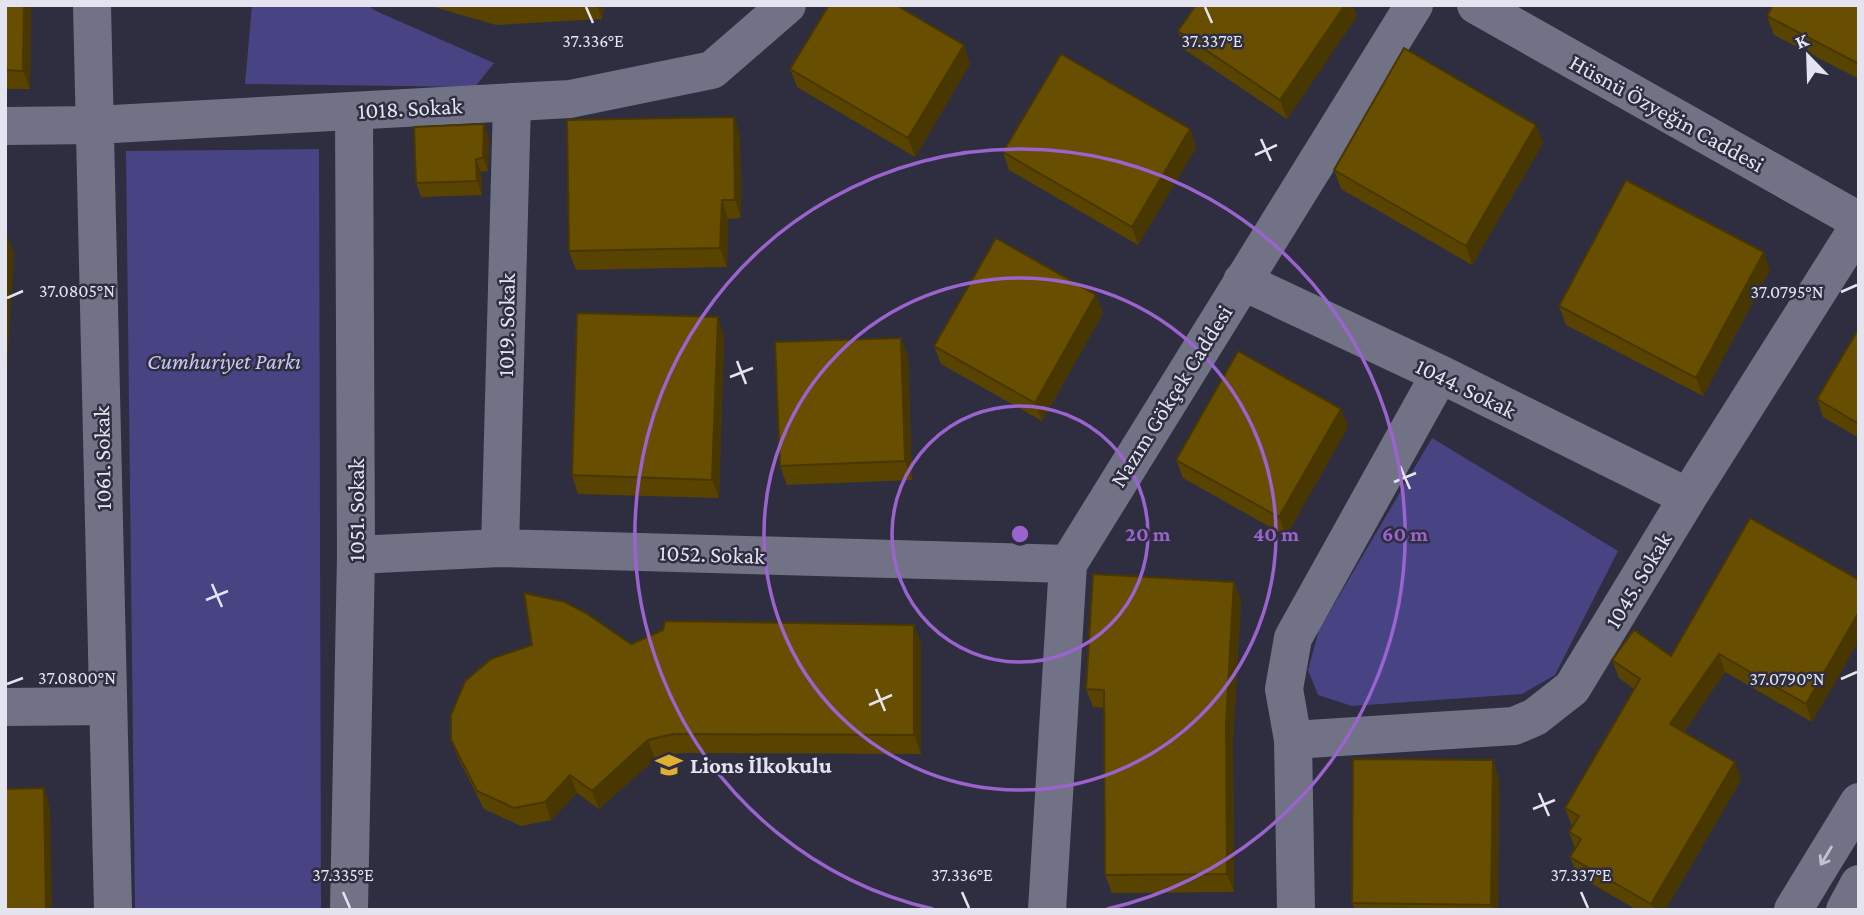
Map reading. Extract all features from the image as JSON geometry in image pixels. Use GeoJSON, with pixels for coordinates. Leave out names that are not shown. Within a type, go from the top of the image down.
{"type":"FeatureCollection","features":[{"type":"Feature","properties":{"kind":"street","name":"1061. Sokak"},"geometry":{"type":"LineString","coordinates":[[92,5],[113,910]]}},
{"type":"Feature","properties":{"kind":"street","name":"1018. Sokak"},"geometry":{"type":"LineString","coordinates":[[5,126],[94,125],[570,99],[712,70],[787,5]]}},
{"type":"Feature","properties":{"kind":"street","name":"Nazım Gökçek Caddesi"},"geometry":{"type":"LineString","coordinates":[[1047,910],[1068,564],[1414,5]]}},
{"type":"Feature","properties":{"kind":"street","name":"Hüsnü Özyeğin Caddesi"},"geometry":{"type":"LineString","coordinates":[[1476,5],[1859,223]]}},
{"type":"Feature","properties":{"kind":"street","name":"1019. Sokak"},"geometry":{"type":"LineString","coordinates":[[500,548],[512,102]]}},
{"type":"Feature","properties":{"kind":"street","name":"1051. Sokak"},"geometry":{"type":"LineString","coordinates":[[349,910],[356,555],[354,111]]}},
{"type":"Feature","properties":{"kind":"street","name":"1045. Sokak"},"geometry":{"type":"LineString","coordinates":[[1293,740],[1514,726],[1535,717],[1572,688],[1859,223]]}},
{"type":"Feature","properties":{"kind":"street","name":"1044. Sokak"},"geometry":{"type":"LineString","coordinates":[[1242,282],[1440,374],[1688,497]]}},
{"type":"Feature","properties":{"kind":"street"},"geometry":{"type":"LineString","coordinates":[[1296,910],[1293,740],[1284,689],[1293,638],[1440,374]]}},
{"type":"Feature","properties":{"kind":"street","name":"1052. Sokak"},"geometry":{"type":"LineString","coordinates":[[356,555],[500,548],[1068,564]]}},
{"type":"Feature","properties":{"kind":"street"},"geometry":{"type":"LineString","coordinates":[[5,707],[108,706]]}},
{"type":"Feature","properties":{"kind":"street"},"geometry":{"type":"LineString","coordinates":[[1793,910],[1859,802]]}},
{"type":"Feature","properties":{"kind":"street"},"geometry":{"type":"LineString","coordinates":[[1845,910],[1859,884]]}},
{"type":"Feature","properties":{"kind":"green space"},"geometry":{"type":"Polygon","coordinates":[[[252,5],[367,5],[494,63],[475,87],[245,84],[252,5]]]}},
{"type":"Feature","properties":{"kind":"green space","name":"Cumhuriyet Parkı"},"geometry":{"type":"Polygon","coordinates":[[[319,149],[321,910],[135,910],[126,151],[319,149]]]}},
{"type":"Feature","properties":{"kind":"green space"},"geometry":{"type":"Polygon","coordinates":[[[1432,438],[1618,551],[1555,675],[1522,694],[1352,706],[1318,695],[1308,670],[1319,630],[1432,438]]]}},
{"type":"Feature","properties":{"kind":"building"},"geometry":{"type":"Polygon","coordinates":[[[5,5],[24,5],[23,71],[5,70],[5,5]]]}},
{"type":"Feature","properties":{"kind":"building"},"geometry":{"type":"Polygon","coordinates":[[[829,5],[896,5],[964,45],[908,138],[790,69],[829,5]]]}},
{"type":"Feature","properties":{"kind":"building"},"geometry":{"type":"Polygon","coordinates":[[[1196,5],[1345,5],[1280,100],[1178,31],[1196,5]]]}},
{"type":"Feature","properties":{"kind":"building"},"geometry":{"type":"Polygon","coordinates":[[[1773,5],[1859,5],[1859,64],[1767,16],[1773,5]]]}},
{"type":"Feature","properties":{"kind":"building"},"geometry":{"type":"Polygon","coordinates":[[[1404,48],[1536,125],[1466,246],[1334,170],[1404,48]]]}},
{"type":"Feature","properties":{"kind":"building"},"geometry":{"type":"Polygon","coordinates":[[[1061,54],[1190,129],[1132,227],[1003,152],[1061,54]]]}},
{"type":"Feature","properties":{"kind":"building"},"geometry":{"type":"Polygon","coordinates":[[[734,117],[735,200],[722,200],[720,248],[569,251],[567,120],[734,117]]]}},
{"type":"Feature","properties":{"kind":"building"},"geometry":{"type":"Polygon","coordinates":[[[484,124],[483,158],[476,159],[477,181],[416,183],[414,127],[484,124]]]}},
{"type":"Feature","properties":{"kind":"building"},"geometry":{"type":"Polygon","coordinates":[[[1626,180],[1764,252],[1696,378],[1559,306],[1626,180]]]}},
{"type":"Feature","properties":{"kind":"building"},"geometry":{"type":"Polygon","coordinates":[[[996,238],[1096,295],[1035,403],[934,346],[996,238]]]}},
{"type":"Feature","properties":{"kind":"building"},"geometry":{"type":"Polygon","coordinates":[[[577,313],[718,317],[712,480],[572,475],[577,313]]]}},
{"type":"Feature","properties":{"kind":"building"},"geometry":{"type":"Polygon","coordinates":[[[1859,328],[1859,424],[1817,399],[1859,328]]]}},
{"type":"Feature","properties":{"kind":"building"},"geometry":{"type":"Polygon","coordinates":[[[901,338],[905,461],[780,466],[775,342],[901,338]]]}},
{"type":"Feature","properties":{"kind":"building"},"geometry":{"type":"Polygon","coordinates":[[[1238,351],[1341,409],[1279,517],[1176,460],[1238,351]]]}},
{"type":"Feature","properties":{"kind":"building"},"geometry":{"type":"Polygon","coordinates":[[[1750,518],[1859,580],[1859,612],[1806,704],[1719,654],[1670,724],[1735,762],[1651,904],[1570,857],[1581,839],[1569,832],[1579,816],[1565,808],[1640,679],[1612,660],[1634,630],[1671,656],[1750,518]]]}},
{"type":"Feature","properties":{"kind":"building"},"geometry":{"type":"Polygon","coordinates":[[[1093,574],[1234,582],[1226,722],[1227,874],[1105,875],[1104,690],[1086,689],[1093,574]]]}},
{"type":"Feature","properties":{"kind":"building"},"geometry":{"type":"Polygon","coordinates":[[[524,593],[565,602],[631,644],[663,630],[665,621],[914,625],[914,735],[673,734],[648,740],[592,791],[570,775],[545,802],[514,808],[477,791],[451,740],[451,715],[465,681],[491,659],[532,645],[524,593]]]}},
{"type":"Feature","properties":{"kind":"building"},"geometry":{"type":"Polygon","coordinates":[[[1353,759],[1493,760],[1491,905],[1352,903],[1353,759]]]}},
{"type":"Feature","properties":{"kind":"building"},"geometry":{"type":"Polygon","coordinates":[[[44,788],[46,910],[5,910],[5,789],[44,788]]]}},
{"type":"Feature","properties":{"kind":"place","name":"Lions İlkokulu"},"geometry":{"type":"Point","coordinates":[669,765]}}]}
